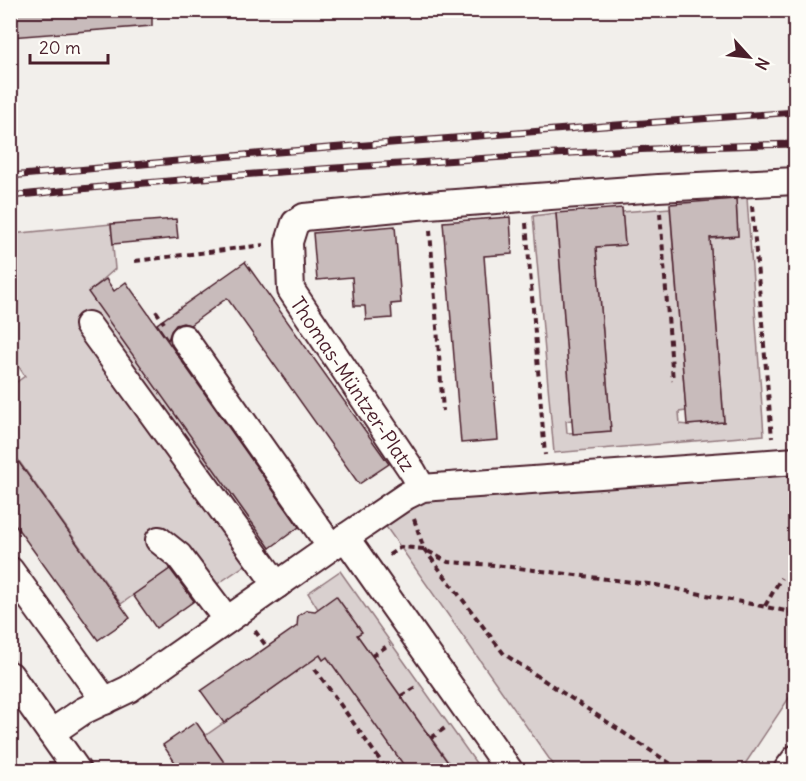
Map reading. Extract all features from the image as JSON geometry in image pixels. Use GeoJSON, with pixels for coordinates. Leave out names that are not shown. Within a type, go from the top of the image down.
{"type":"FeatureCollection","features":[{"type":"Feature","properties":{"kind":"street"},"geometry":{"type":"LineString","coordinates":[[289,242],[295,222],[304,217],[428,205],[658,188],[795,181]]}},
{"type":"Feature","properties":{"kind":"street","name":"Thomas-Müntzer-Platz"},"geometry":{"type":"LineString","coordinates":[[289,242],[291,290],[413,472],[414,492]]}},
{"type":"Feature","properties":{"kind":"street"},"geometry":{"type":"LineString","coordinates":[[88,325],[277,585]]}},
{"type":"Feature","properties":{"kind":"street"},"geometry":{"type":"LineString","coordinates":[[184,338],[338,542],[367,568],[509,771]]}},
{"type":"Feature","properties":{"kind":"street","name":"Thomas-Müntzer-Platz"},"geometry":{"type":"LineString","coordinates":[[51,733],[83,711],[129,689],[338,542],[414,492],[547,479],[784,462]]}},
{"type":"Feature","properties":{"kind":"street"},"geometry":{"type":"LineString","coordinates":[[159,540],[179,556],[226,620]]}},
{"type":"Feature","properties":{"kind":"street"},"geometry":{"type":"LineString","coordinates":[[10,570],[105,701]]}},
{"type":"Feature","properties":{"kind":"street"},"geometry":{"type":"LineString","coordinates":[[10,675],[77,771]]}},
{"type":"Feature","properties":{"kind":"street"},"geometry":{"type":"LineString","coordinates":[[788,771],[795,758]]}},
{"type":"Feature","properties":{"kind":"path"},"geometry":{"type":"LineString","coordinates":[[750,184],[784,462]]}},
{"type":"Feature","properties":{"kind":"path"},"geometry":{"type":"LineString","coordinates":[[658,188],[673,381]]}},
{"type":"Feature","properties":{"kind":"path"},"geometry":{"type":"LineString","coordinates":[[524,199],[547,479]]}},
{"type":"Feature","properties":{"kind":"path"},"geometry":{"type":"LineString","coordinates":[[428,205],[443,411]]}},
{"type":"Feature","properties":{"kind":"path"},"geometry":{"type":"LineString","coordinates":[[135,261],[289,242]]}},
{"type":"Feature","properties":{"kind":"path"},"geometry":{"type":"LineString","coordinates":[[414,492],[424,549],[504,654],[674,766],[689,771]]}},
{"type":"Feature","properties":{"kind":"path"},"geometry":{"type":"LineString","coordinates":[[367,568],[401,547],[424,549],[448,562],[494,565],[656,585],[795,613]]}},
{"type":"Feature","properties":{"kind":"path"},"geometry":{"type":"LineString","coordinates":[[765,606],[781,578]]}},
{"type":"Feature","properties":{"kind":"path"},"geometry":{"type":"LineString","coordinates":[[315,669],[387,771]]}},
{"type":"Feature","properties":{"kind":"shaded area"},"geometry":{"type":"Polygon","coordinates":[[[747,198],[764,435],[554,453],[533,216],[556,213],[572,420],[566,421],[567,433],[611,431],[596,247],[625,245],[622,212],[670,208],[686,411],[679,412],[680,424],[688,425],[724,421],[710,239],[738,236],[736,199],[747,198]]]}},
{"type":"Feature","properties":{"kind":"shaded area"},"geometry":{"type":"Polygon","coordinates":[[[111,224],[115,269],[89,292],[270,548],[200,596],[177,564],[121,604],[11,450],[10,387],[25,376],[11,355],[11,234],[111,224]]]}},
{"type":"Feature","properties":{"kind":"shaded area"},"geometry":{"type":"Polygon","coordinates":[[[795,467],[795,689],[741,770],[557,770],[382,521],[415,498],[795,467]]]}},
{"type":"Feature","properties":{"kind":"shaded area"},"geometry":{"type":"Polygon","coordinates":[[[340,571],[481,770],[454,770],[357,635],[361,632],[318,609],[308,593],[340,571]]]}},
{"type":"Feature","properties":{"kind":"shaded area"},"geometry":{"type":"Polygon","coordinates":[[[315,648],[323,660],[327,657],[408,770],[230,770],[205,736],[316,658],[315,648]]]}},
{"type":"Feature","properties":{"kind":"building"},"geometry":{"type":"Polygon","coordinates":[[[10,10],[152,10],[152,26],[10,37],[10,10]]]}},
{"type":"Feature","properties":{"kind":"building"},"geometry":{"type":"Polygon","coordinates":[[[736,199],[738,236],[710,238],[724,422],[687,425],[670,204],[736,199]]]}},
{"type":"Feature","properties":{"kind":"building"},"geometry":{"type":"Polygon","coordinates":[[[622,208],[625,245],[596,247],[611,431],[573,434],[556,213],[622,208]]]}},
{"type":"Feature","properties":{"kind":"building"},"geometry":{"type":"Polygon","coordinates":[[[510,217],[512,254],[484,256],[498,440],[461,443],[443,222],[510,217]]]}},
{"type":"Feature","properties":{"kind":"building"},"geometry":{"type":"Polygon","coordinates":[[[176,219],[178,238],[113,244],[111,224],[176,219]]]}},
{"type":"Feature","properties":{"kind":"building"},"geometry":{"type":"Polygon","coordinates":[[[395,226],[401,303],[391,304],[392,318],[366,320],[365,306],[354,306],[352,277],[317,280],[313,233],[395,226]]]}},
{"type":"Feature","properties":{"kind":"building"},"geometry":{"type":"Polygon","coordinates":[[[245,262],[389,464],[359,484],[227,298],[190,325],[183,323],[176,325],[168,340],[157,324],[245,262]]]}},
{"type":"Feature","properties":{"kind":"building"},"geometry":{"type":"Polygon","coordinates":[[[106,279],[114,291],[126,282],[299,527],[270,548],[88,292],[106,279]]]}},
{"type":"Feature","properties":{"kind":"building"},"geometry":{"type":"Polygon","coordinates":[[[10,450],[130,618],[98,640],[10,518],[10,450]]]}},
{"type":"Feature","properties":{"kind":"building"},"geometry":{"type":"Polygon","coordinates":[[[170,569],[194,601],[156,628],[133,595],[170,569]]]}},
{"type":"Feature","properties":{"kind":"building"},"geometry":{"type":"Polygon","coordinates":[[[336,596],[362,632],[357,635],[454,771],[408,771],[327,657],[323,660],[320,655],[224,723],[201,691],[297,626],[298,616],[307,610],[315,611],[336,596]]]}},
{"type":"Feature","properties":{"kind":"building"},"geometry":{"type":"Polygon","coordinates":[[[196,722],[230,771],[181,771],[163,745],[196,722]]]}},
{"type":"Feature","properties":{"kind":"railway"},"geometry":{"type":"LineString","coordinates":[[10,176],[278,152],[796,112]]}},
{"type":"Feature","properties":{"kind":"railway"},"geometry":{"type":"LineString","coordinates":[[10,196],[212,177],[363,166],[605,151],[796,144]]}}]}
